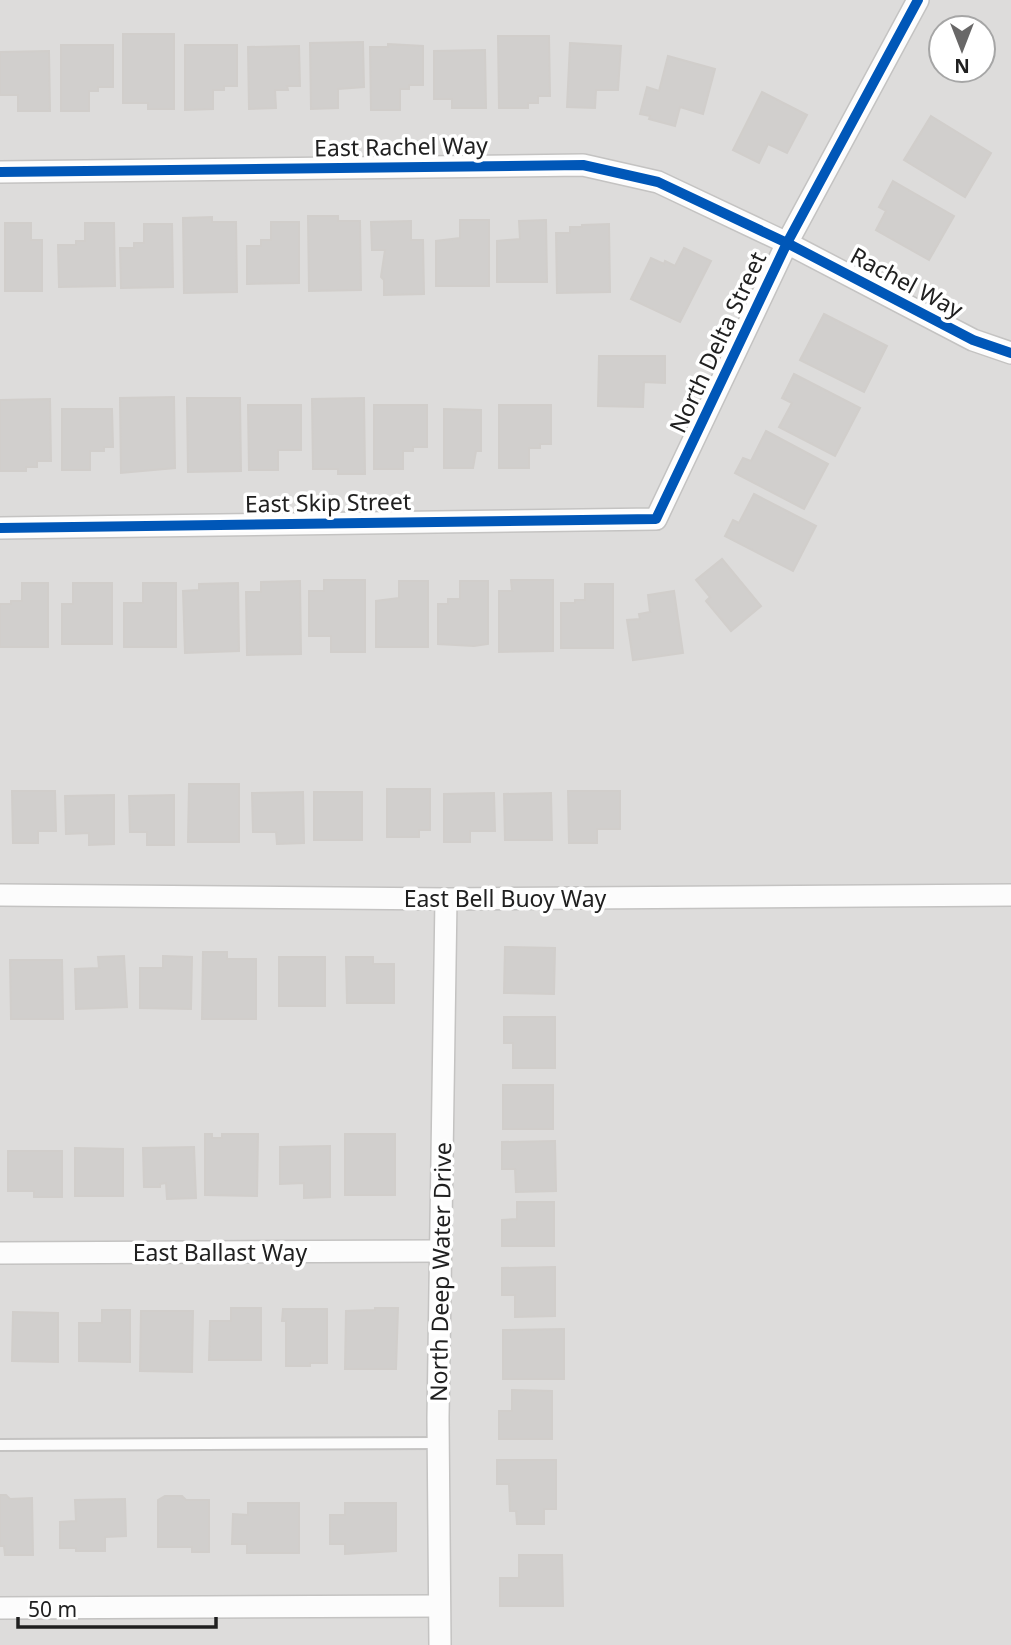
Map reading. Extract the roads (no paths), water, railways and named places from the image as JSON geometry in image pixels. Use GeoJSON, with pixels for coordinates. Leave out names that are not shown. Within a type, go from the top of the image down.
{"type":"FeatureCollection","features":[{"type":"Feature","properties":{"kind":"street","name":"North Delta Street"},"geometry":{"type":"LineString","coordinates":[[656,519],[787,243],[918,0]]}},
{"type":"Feature","properties":{"kind":"street","name":"East Rachel Way"},"geometry":{"type":"LineString","coordinates":[[0,172],[583,165],[658,182],[787,243]]}},
{"type":"Feature","properties":{"kind":"street","name":"Rachel Way"},"geometry":{"type":"LineString","coordinates":[[787,243],[973,340],[1011,354]]}},
{"type":"Feature","properties":{"kind":"street","name":"East Skip Street"},"geometry":{"type":"LineString","coordinates":[[0,528],[656,519]]}},
{"type":"Feature","properties":{"kind":"street","name":"East Bell Buoy Way"},"geometry":{"type":"LineString","coordinates":[[0,895],[446,899],[1011,895]]}},
{"type":"Feature","properties":{"kind":"street","name":"North Deep Water Drive"},"geometry":{"type":"LineString","coordinates":[[440,1645],[440,1251],[446,899]]}},
{"type":"Feature","properties":{"kind":"street","name":"East Ballast Way"},"geometry":{"type":"LineString","coordinates":[[0,1253],[440,1251]]}},
{"type":"Feature","properties":{"kind":"street"},"geometry":{"type":"LineString","coordinates":[[0,1608],[439,1606]]}},
{"type":"Feature","properties":{"kind":"lane"},"geometry":{"type":"LineString","coordinates":[[0,1444],[439,1443]]}}]}
